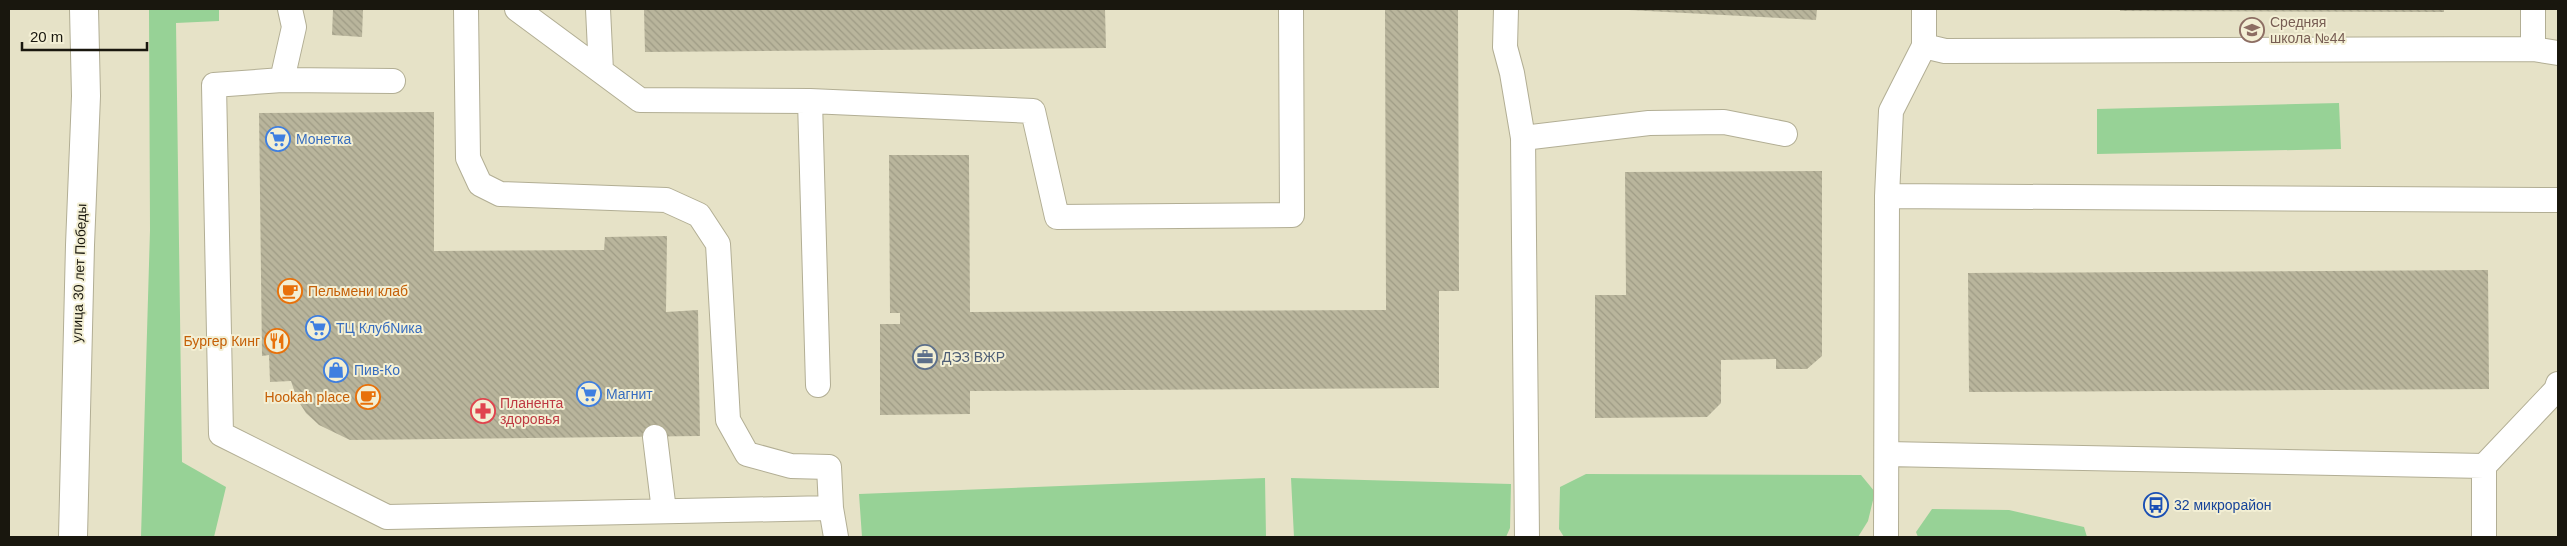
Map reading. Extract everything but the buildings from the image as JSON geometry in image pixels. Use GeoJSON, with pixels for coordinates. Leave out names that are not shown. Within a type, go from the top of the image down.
{"type":"FeatureCollection","features":[{"type":"Feature","properties":{"kind":"main road","name":"улица 30 лет Победы"},"geometry":{"type":"LineString","coordinates":[[73,537],[80,245],[86,96],[84,9]]}},
{"type":"Feature","properties":{"kind":"lane"},"geometry":{"type":"LineString","coordinates":[[282,80],[294,27],[290,9]]}},
{"type":"Feature","properties":{"kind":"lane"},"geometry":{"type":"LineString","coordinates":[[466,9],[468,158],[480,184],[500,194],[666,200],[699,215],[718,244],[728,420],[747,454],[791,466],[829,467],[831,508],[836,537]]}},
{"type":"Feature","properties":{"kind":"lane"},"geometry":{"type":"LineString","coordinates":[[517,9],[640,100],[810,102],[1033,111],[1057,217],[1292,215],[1291,9]]}},
{"type":"Feature","properties":{"kind":"lane"},"geometry":{"type":"LineString","coordinates":[[598,9],[602,71]]}},
{"type":"Feature","properties":{"kind":"lane"},"geometry":{"type":"LineString","coordinates":[[1506,9],[1505,47],[1512,73],[1523,138],[1527,537]]}},
{"type":"Feature","properties":{"kind":"lane"},"geometry":{"type":"LineString","coordinates":[[1886,537],[1887,196],[1891,111],[1924,46],[1924,9]]}},
{"type":"Feature","properties":{"kind":"lane"},"geometry":{"type":"LineString","coordinates":[[2533,9],[2533,49]]}},
{"type":"Feature","properties":{"kind":"lane"},"geometry":{"type":"LineString","coordinates":[[1924,46],[1945,51],[2533,49],[2558,53]]}},
{"type":"Feature","properties":{"kind":"lane"},"geometry":{"type":"LineString","coordinates":[[393,81],[282,80],[214,85],[221,434],[387,518],[831,508]]}},
{"type":"Feature","properties":{"kind":"lane"},"geometry":{"type":"LineString","coordinates":[[810,102],[818,385]]}},
{"type":"Feature","properties":{"kind":"lane"},"geometry":{"type":"LineString","coordinates":[[1523,138],[1649,123],[1724,122],[1785,134]]}},
{"type":"Feature","properties":{"kind":"lane"},"geometry":{"type":"LineString","coordinates":[[1887,196],[2558,200]]}},
{"type":"Feature","properties":{"kind":"lane"},"geometry":{"type":"LineString","coordinates":[[2484,537],[2484,466],[2558,384]]}},
{"type":"Feature","properties":{"kind":"lane"},"geometry":{"type":"LineString","coordinates":[[655,437],[664,511]]}},
{"type":"Feature","properties":{"kind":"lane"},"geometry":{"type":"LineString","coordinates":[[1886,454],[2484,466]]}},
{"type":"Feature","properties":{"kind":"green space"},"geometry":{"type":"Polygon","coordinates":[[[149,9],[219,9],[219,21],[176,23],[182,462],[226,487],[214,537],[141,537],[150,230],[149,9]]]}},
{"type":"Feature","properties":{"kind":"green space"},"geometry":{"type":"Polygon","coordinates":[[[2339,103],[2341,149],[2097,154],[2097,109],[2339,103]]]}},
{"type":"Feature","properties":{"kind":"green space"},"geometry":{"type":"Polygon","coordinates":[[[1586,474],[1861,475],[1875,492],[1868,521],[1858,537],[1564,537],[1559,529],[1560,487],[1586,474]]]}},
{"type":"Feature","properties":{"kind":"green space"},"geometry":{"type":"Polygon","coordinates":[[[1265,478],[1266,537],[862,537],[859,494],[1265,478]]]}},
{"type":"Feature","properties":{"kind":"green space"},"geometry":{"type":"Polygon","coordinates":[[[1291,478],[1511,484],[1510,528],[1506,537],[1294,537],[1291,478]]]}},
{"type":"Feature","properties":{"kind":"green space"},"geometry":{"type":"Polygon","coordinates":[[[1932,509],[2009,510],[2084,527],[2087,537],[1918,537],[1916,532],[1932,509]]]}},
{"type":"Feature","properties":{"kind":"place","name":"Средняя школа №44"},"geometry":{"type":"Point","coordinates":[2252,30]}},
{"type":"Feature","properties":{"kind":"place","name":"Монетка"},"geometry":{"type":"Point","coordinates":[278,139]}},
{"type":"Feature","properties":{"kind":"place","name":"Пельмени клаб"},"geometry":{"type":"Point","coordinates":[290,291]}},
{"type":"Feature","properties":{"kind":"place","name":"ТЦ КлубNика"},"geometry":{"type":"Point","coordinates":[318,328]}},
{"type":"Feature","properties":{"kind":"place","name":"Бургер Кинг"},"geometry":{"type":"Point","coordinates":[277,341]}},
{"type":"Feature","properties":{"kind":"place","name":"ДЭЗ ВЖР"},"geometry":{"type":"Point","coordinates":[925,357]}},
{"type":"Feature","properties":{"kind":"place","name":"Пив-Ко"},"geometry":{"type":"Point","coordinates":[336,370]}},
{"type":"Feature","properties":{"kind":"place","name":"Магнит"},"geometry":{"type":"Point","coordinates":[589,394]}},
{"type":"Feature","properties":{"kind":"place","name":"Hookah place"},"geometry":{"type":"Point","coordinates":[368,397]}},
{"type":"Feature","properties":{"kind":"place","name":"Планента здоровья"},"geometry":{"type":"Point","coordinates":[483,411]}},
{"type":"Feature","properties":{"kind":"place","name":"32 микрорайон"},"geometry":{"type":"Point","coordinates":[2156,505]}}]}
